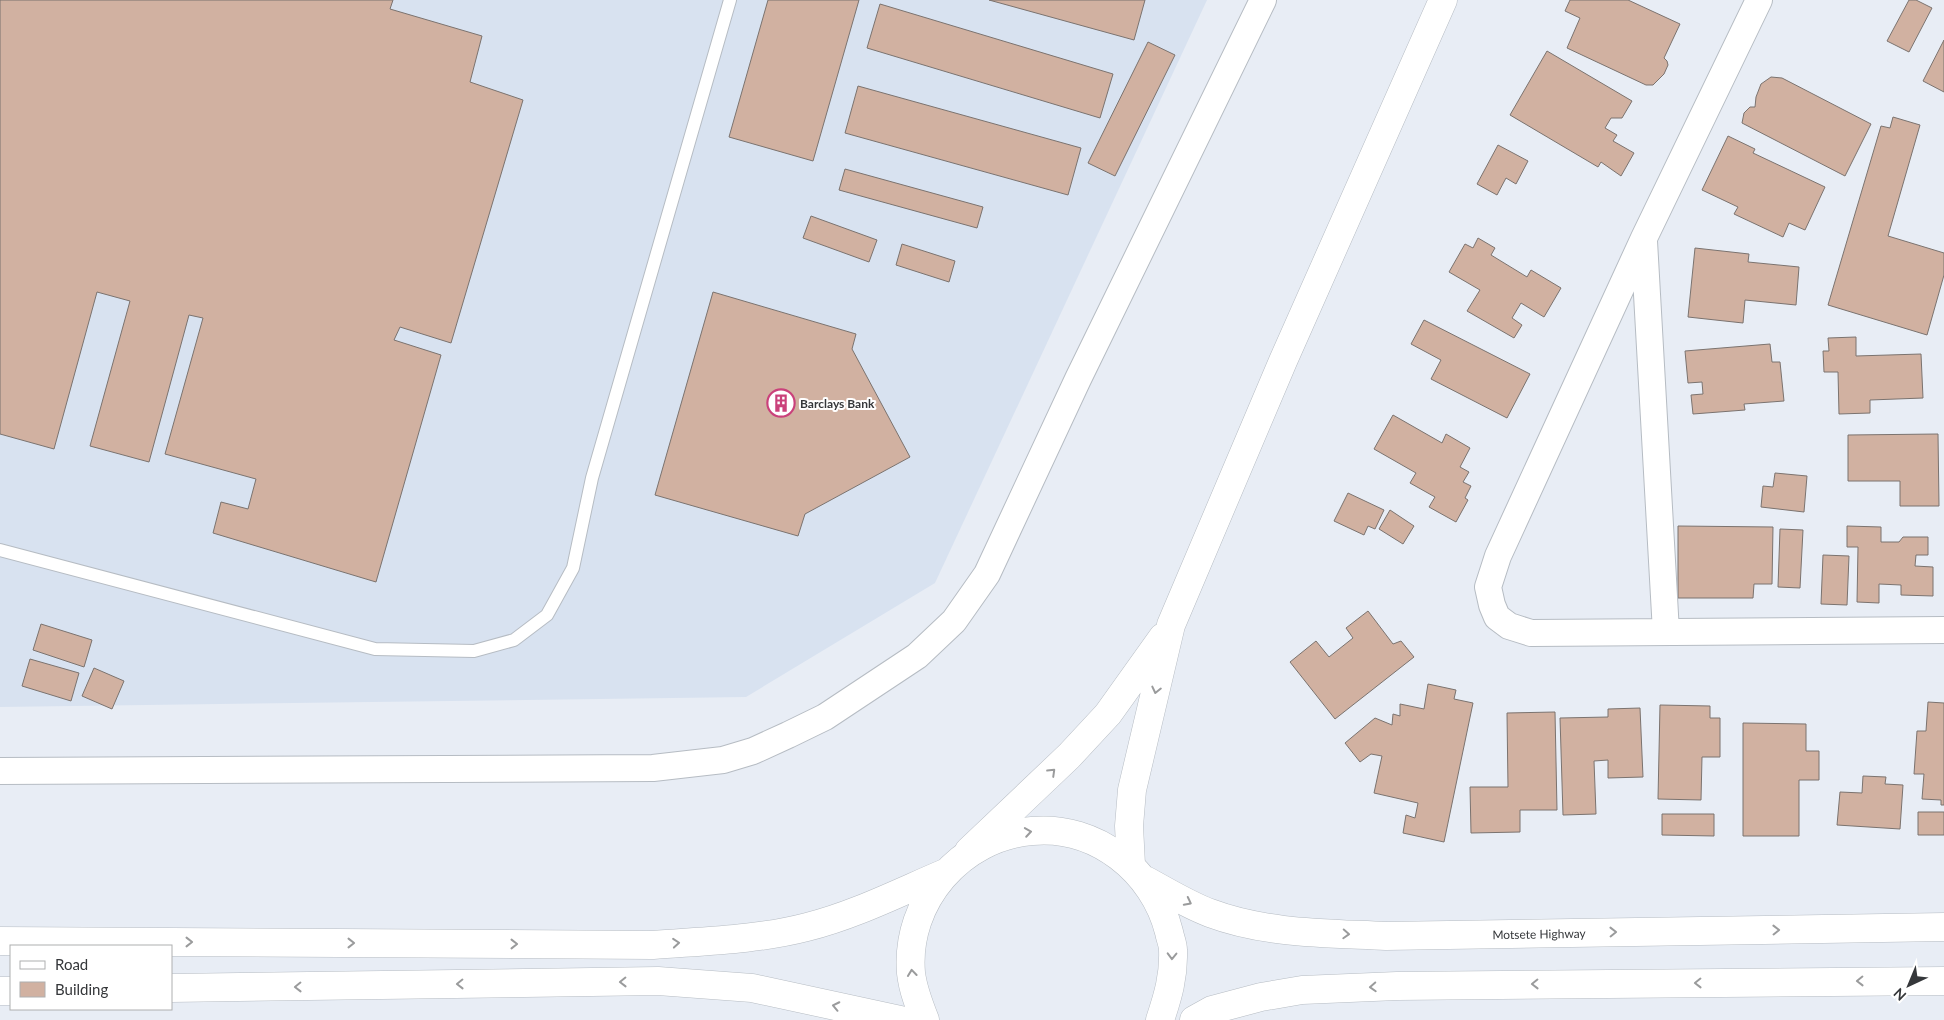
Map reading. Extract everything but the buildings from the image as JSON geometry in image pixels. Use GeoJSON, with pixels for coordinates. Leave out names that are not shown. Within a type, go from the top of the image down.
{"type":"FeatureCollection","features":[{"type":"Feature","properties":{"kind":"main road"},"geometry":{"type":"LineString","coordinates":[[1160,1020],[1172,986],[1173,949],[1164,912],[1138,873],[1129,826],[1132,790],[1171,626],[1283,361],[1443,0]]}},
{"type":"Feature","properties":{"kind":"main road"},"geometry":{"type":"LineString","coordinates":[[925,1020],[917,1000],[911,974],[911,946],[918,919],[929,894],[945,872],[1069,756],[1108,714],[1171,626]]}},
{"type":"Feature","properties":{"kind":"main road","name":"Motsete Highway"},"geometry":{"type":"LineString","coordinates":[[966,854],[998,838],[1033,830],[1068,833],[1102,845],[1138,873],[1210,913],[1248,924],[1299,932],[1386,936],[1944,927]]}},
{"type":"Feature","properties":{"kind":"main road"},"geometry":{"type":"LineString","coordinates":[[0,941],[652,945],[750,937],[807,927],[875,904],[945,872]]}},
{"type":"Feature","properties":{"kind":"main road"},"geometry":{"type":"LineString","coordinates":[[1194,1020],[1212,1010],[1261,997],[1302,990],[1397,986],[1944,980]]}},
{"type":"Feature","properties":{"kind":"main road"},"geometry":{"type":"LineString","coordinates":[[172,988],[658,981],[752,988],[900,1020]]}},
{"type":"Feature","properties":{"kind":"street"},"geometry":{"type":"LineString","coordinates":[[0,771],[653,768],[723,760],[754,751],[825,716],[917,656],[954,621],[987,574],[1078,378],[1263,0]]}},
{"type":"Feature","properties":{"kind":"street"},"geometry":{"type":"LineString","coordinates":[[1759,0],[1644,238],[1498,556],[1488,587],[1492,606],[1497,617],[1509,626],[1531,633],[1944,630]]}},
{"type":"Feature","properties":{"kind":"street"},"geometry":{"type":"LineString","coordinates":[[1644,238],[1666,632]]}},
{"type":"Feature","properties":{"kind":"lane"},"geometry":{"type":"LineString","coordinates":[[0,550],[375,649],[474,651],[514,640],[528,630],[547,615],[573,568],[592,478],[730,0]]}},
{"type":"Feature","properties":{"kind":"shaded area"},"geometry":{"type":"Polygon","coordinates":[[[0,0],[1207,0],[935,583],[746,697],[0,707],[0,0]]]}},
{"type":"Feature","properties":{"kind":"place","name":"Barclays Bank"},"geometry":{"type":"Point","coordinates":[781,403]}}]}
